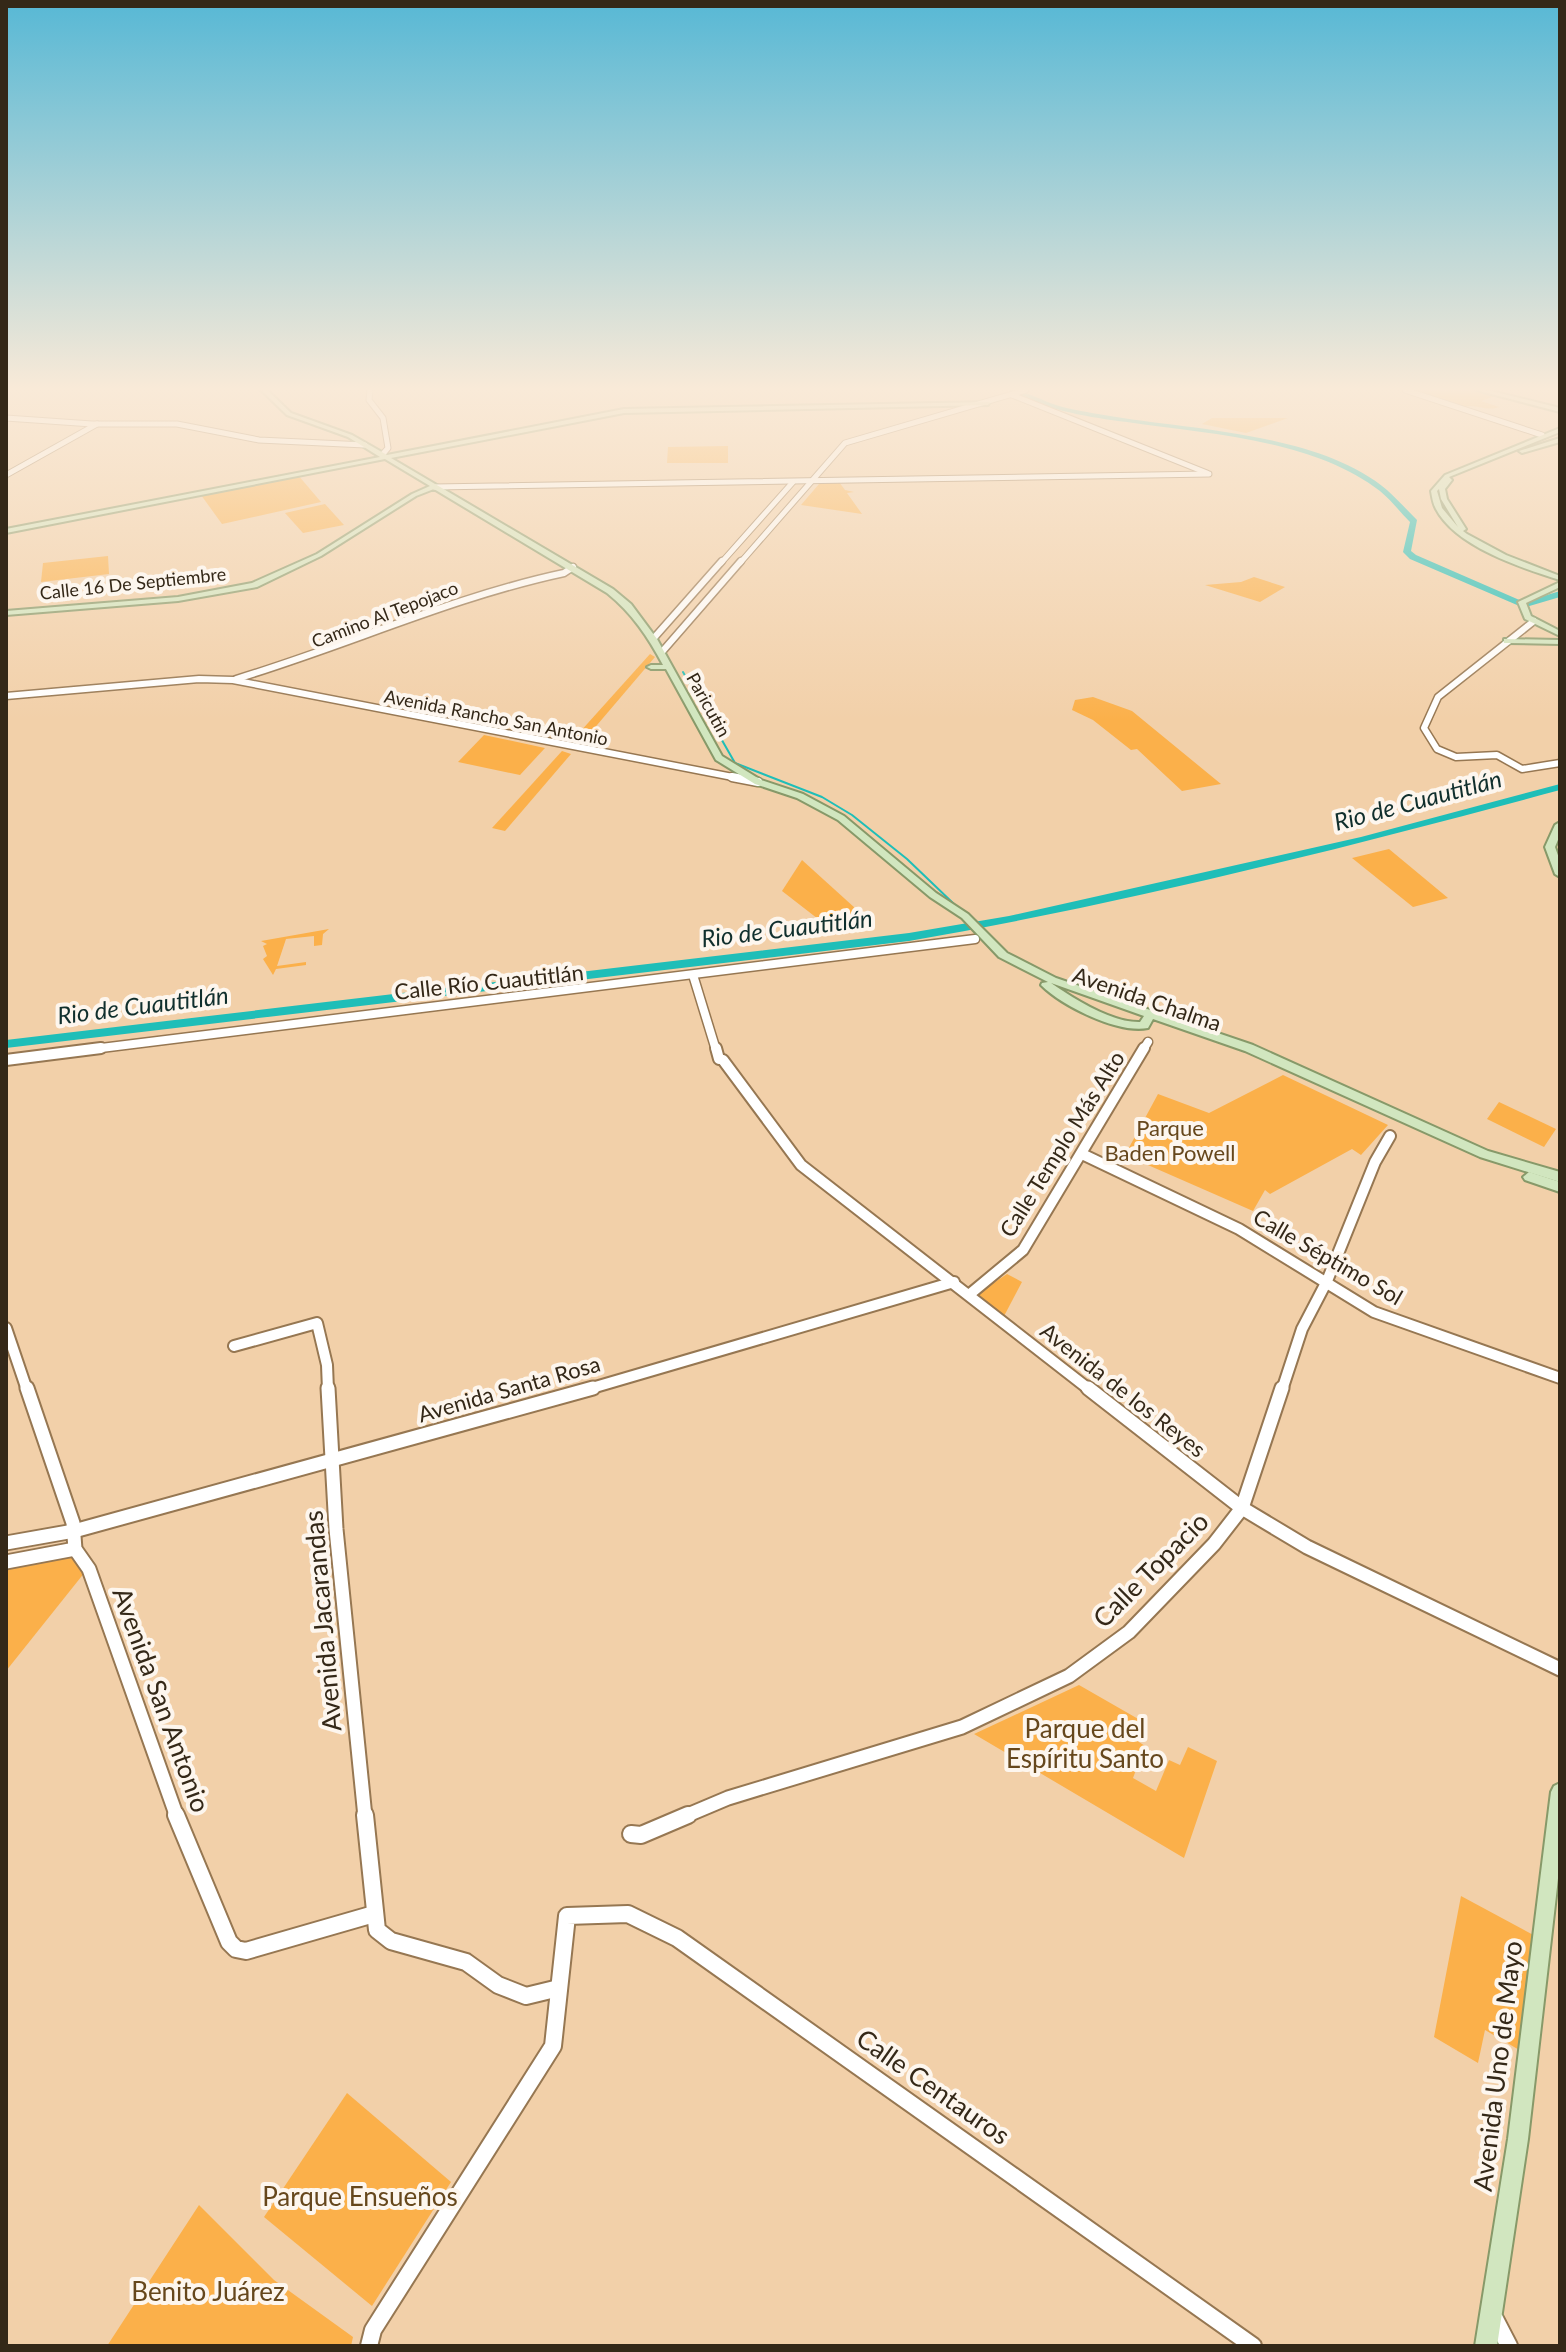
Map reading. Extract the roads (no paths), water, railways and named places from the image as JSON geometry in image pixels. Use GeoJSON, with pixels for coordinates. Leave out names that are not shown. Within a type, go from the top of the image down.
{"type":"FeatureCollection","features":[{"type":"Feature","properties":{"kind":"main road"},"geometry":{"type":"LineString","coordinates":[[6,531],[168,500]]}},
{"type":"Feature","properties":{"kind":"main road","name":"Calle 16 De Septiembre"},"geometry":{"type":"LineString","coordinates":[[6,613],[178,599],[262,582],[319,555],[406,500]]}},
{"type":"Feature","properties":{"kind":"main road","name":"Paricutin"},"geometry":{"type":"LineString","coordinates":[[456,500],[573,567],[620,599],[653,639],[719,758],[759,784]]}},
{"type":"Feature","properties":{"kind":"main road"},"geometry":{"type":"LineString","coordinates":[[1435,500],[1440,514],[1480,545],[1560,576]]}},
{"type":"Feature","properties":{"kind":"main road"},"geometry":{"type":"LineString","coordinates":[[1444,500],[1456,526]]}},
{"type":"Feature","properties":{"kind":"main road"},"geometry":{"type":"LineString","coordinates":[[1560,584],[1523,603],[1531,623],[1560,634]]}},
{"type":"Feature","properties":{"kind":"main road"},"geometry":{"type":"LineString","coordinates":[[1507,641],[1560,642]]}},
{"type":"Feature","properties":{"kind":"main road"},"geometry":{"type":"LineString","coordinates":[[651,667],[669,667]]}},
{"type":"Feature","properties":{"kind":"main road","name":"Avenida Chalma"},"geometry":{"type":"LineString","coordinates":[[759,784],[829,819],[1003,955],[1029,970],[1249,1055],[1433,1140],[1560,1187]]}},
{"type":"Feature","properties":{"kind":"main road"},"geometry":{"type":"LineString","coordinates":[[1560,825],[1550,847],[1560,874]]}},
{"type":"Feature","properties":{"kind":"main road","name":"Avenida Chalma"},"geometry":{"type":"LineString","coordinates":[[970,929],[1006,964],[1071,1001],[1131,1027],[1144,1025],[1148,1017]]}},
{"type":"Feature","properties":{"kind":"main road","name":"Avenida Chalma"},"geometry":{"type":"LineString","coordinates":[[1525,1172],[1560,1177]]}},
{"type":"Feature","properties":{"kind":"main road","name":"Avenida Uno de Mayo"},"geometry":{"type":"LineString","coordinates":[[1486,2346],[1533,2031],[1541,1928],[1560,1792]]}},
{"type":"Feature","properties":{"kind":"street"},"geometry":{"type":"LineString","coordinates":[[653,639],[777,500]]}},
{"type":"Feature","properties":{"kind":"street"},"geometry":{"type":"LineString","coordinates":[[661,653],[795,500]]}},
{"type":"Feature","properties":{"kind":"street","name":"Camino Al Tepojaco"},"geometry":{"type":"LineString","coordinates":[[551,577],[573,567]]}},
{"type":"Feature","properties":{"kind":"street","name":"Camino Al Tepojaco"},"geometry":{"type":"LineString","coordinates":[[231,681],[335,650],[495,588],[551,577],[590,578]]}},
{"type":"Feature","properties":{"kind":"street"},"geometry":{"type":"LineString","coordinates":[[1531,623],[1455,684],[1442,690],[1432,701],[1424,728],[1437,749],[1456,757],[1497,755],[1529,769],[1560,763]]}},
{"type":"Feature","properties":{"kind":"street","name":"Avenida Rancho San Antonio"},"geometry":{"type":"LineString","coordinates":[[6,696],[199,679],[231,681],[759,784]]}},
{"type":"Feature","properties":{"kind":"street","name":"Calle Río Cuautitlán"},"geometry":{"type":"LineString","coordinates":[[6,1060],[693,975],[970,929]]}},
{"type":"Feature","properties":{"kind":"street","name":"Avenida de los Reyes"},"geometry":{"type":"LineString","coordinates":[[693,975],[721,1060],[801,1165],[1242,1508],[1307,1547],[1560,1669]]}},
{"type":"Feature","properties":{"kind":"street","name":"Calle Templo Más Alto"},"geometry":{"type":"LineString","coordinates":[[970,1294],[1023,1250],[1148,1042]]}},
{"type":"Feature","properties":{"kind":"street","name":"Calle Topacio"},"geometry":{"type":"LineString","coordinates":[[631,1834],[641,1835],[697,1810],[962,1727],[1069,1676],[1129,1632],[1214,1544],[1242,1508],[1302,1329],[1327,1281],[1375,1162],[1390,1136]]}},
{"type":"Feature","properties":{"kind":"street","name":"Calle Séptimo Sol"},"geometry":{"type":"LineString","coordinates":[[1082,1154],[1239,1229],[1374,1312],[1560,1378]]}},
{"type":"Feature","properties":{"kind":"street","name":"Avenida Santa Rosa"},"geometry":{"type":"LineString","coordinates":[[6,1543],[74,1531],[716,1354],[954,1282]]}},
{"type":"Feature","properties":{"kind":"street","name":"Avenida Jacarandas"},"geometry":{"type":"LineString","coordinates":[[234,1346],[317,1323],[327,1365],[336,1529],[374,1914]]}},
{"type":"Feature","properties":{"kind":"street","name":"Avenida San Antonio"},"geometry":{"type":"LineString","coordinates":[[6,1328],[74,1531],[75,1549],[89,1569],[176,1815],[229,1942],[236,1949],[246,1951],[374,1914]]}},
{"type":"Feature","properties":{"kind":"street"},"geometry":{"type":"LineString","coordinates":[[6,1562],[75,1549]]}},
{"type":"Feature","properties":{"kind":"street"},"geometry":{"type":"LineString","coordinates":[[369,2346],[373,2330],[553,2046],[559,1988],[526,1996],[498,1985],[466,1962],[391,1941],[377,1930],[374,1914]]}},
{"type":"Feature","properties":{"kind":"street","name":"Calle Centauros"},"geometry":{"type":"LineString","coordinates":[[559,1988],[567,1916],[628,1914],[677,1938],[1253,2346]]}},
{"type":"Feature","properties":{"kind":"street"},"geometry":{"type":"LineString","coordinates":[[1492,2313],[1509,2346]]}},
{"type":"Feature","properties":{"kind":"waterway"},"geometry":{"type":"LineString","coordinates":[[1392,500],[1414,522],[1407,552],[1413,557],[1520,603]]}},
{"type":"Feature","properties":{"kind":"waterway"},"geometry":{"type":"LineString","coordinates":[[1526,604],[1560,594]]}},
{"type":"Feature","properties":{"kind":"waterway"},"geometry":{"type":"LineString","coordinates":[[683,672],[735,763],[822,797],[852,815],[907,859],[955,905]]}},
{"type":"Feature","properties":{"kind":"waterway","name":"Rio de Cuautitlán"},"geometry":{"type":"LineString","coordinates":[[6,1044],[909,937],[1009,920],[1363,840],[1560,787]]}},
{"type":"Feature","properties":{"kind":"waterway","name":"Rio de Cuautitlán"},"geometry":{"type":"LineString","coordinates":[[975,920],[980,925]]}},
{"type":"Feature","properties":{"kind":"park label","name":"Parque Baden Powell"},"geometry":{"type":"Point","coordinates":[1170,1140]}},
{"type":"Feature","properties":{"kind":"park label","name":"Parque del Espíritu Santo"},"geometry":{"type":"Point","coordinates":[1085,1744]}},
{"type":"Feature","properties":{"kind":"park label","name":"Parque Ensueños"},"geometry":{"type":"Point","coordinates":[360,2197]}},
{"type":"Feature","properties":{"kind":"park label","name":"Benito Juárez"},"geometry":{"type":"Point","coordinates":[208,2292]}}]}
